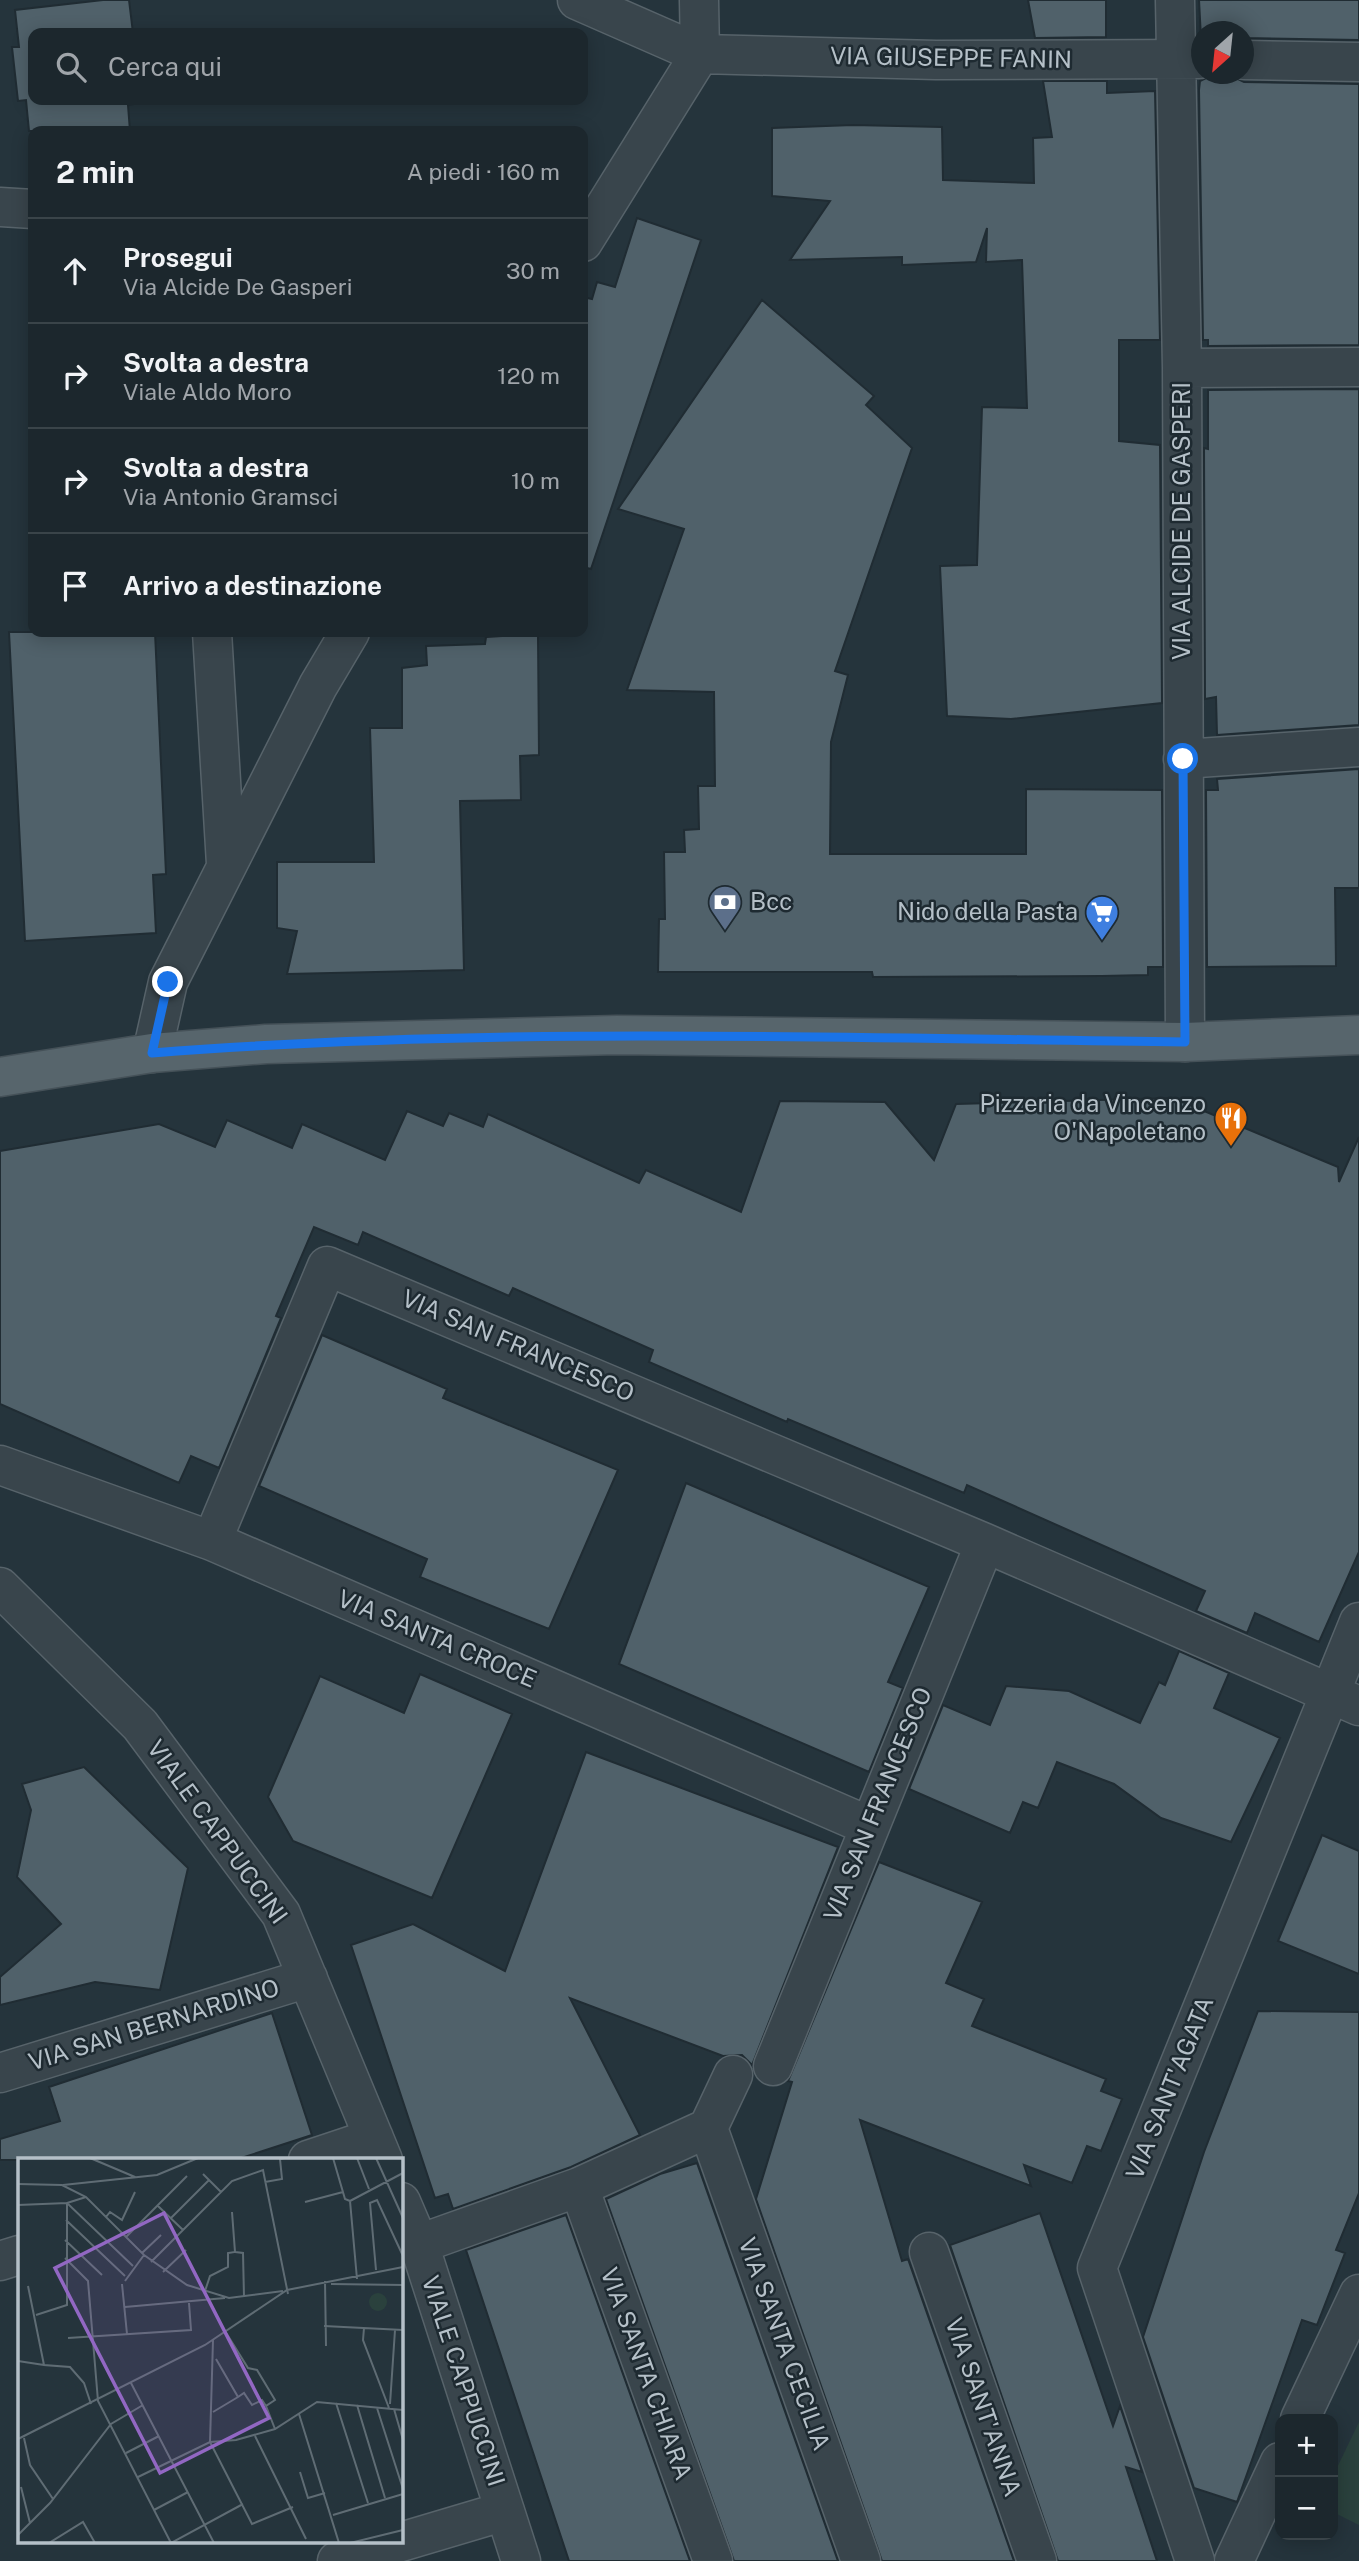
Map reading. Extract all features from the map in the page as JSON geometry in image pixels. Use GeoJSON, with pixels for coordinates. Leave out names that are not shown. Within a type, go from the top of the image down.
{"type":"FeatureCollection","features":[{"type":"Feature","properties":{"kind":"main road"},"geometry":{"type":"LineString","coordinates":[[0,1077],[152,1053],[267,1044],[617,1035],[1185,1042],[1359,1034]]}},
{"type":"Feature","properties":{"kind":"street"},"geometry":{"type":"LineString","coordinates":[[577,0],[700,54]]}},
{"type":"Feature","properties":{"kind":"street"},"geometry":{"type":"LineString","coordinates":[[588,234],[700,54],[699,0]]}},
{"type":"Feature","properties":{"kind":"street","name":"VIA ALCIDE DE GASPERI"},"geometry":{"type":"LineString","coordinates":[[1175,0],[1188,59],[1182,368],[1185,1042]]}},
{"type":"Feature","properties":{"kind":"street","name":"VIA GIUSEPPE FANIN"},"geometry":{"type":"LineString","coordinates":[[700,54],[936,60],[1188,59]]}},
{"type":"Feature","properties":{"kind":"street"},"geometry":{"type":"LineString","coordinates":[[1254,60],[1359,62]]}},
{"type":"Feature","properties":{"kind":"street"},"geometry":{"type":"LineString","coordinates":[[0,207],[28,209]]}},
{"type":"Feature","properties":{"kind":"street"},"geometry":{"type":"LineString","coordinates":[[1182,368],[1359,367]]}},
{"type":"Feature","properties":{"kind":"street"},"geometry":{"type":"LineString","coordinates":[[212,637],[226,864]]}},
{"type":"Feature","properties":{"kind":"street"},"geometry":{"type":"LineString","coordinates":[[152,1053],[168,982],[226,864],[346,637]]}},
{"type":"Feature","properties":{"kind":"street"},"geometry":{"type":"LineString","coordinates":[[1183,759],[1359,747]]}},
{"type":"Feature","properties":{"kind":"street","name":"VIA SAN FRANCESCO"},"geometry":{"type":"LineString","coordinates":[[212,1541],[327,1266],[985,1543],[1344,1699]]}},
{"type":"Feature","properties":{"kind":"street","name":"VIA SANTA CROCE"},"geometry":{"type":"LineString","coordinates":[[0,1465],[212,1541],[869,1826]]}},
{"type":"Feature","properties":{"kind":"street","name":"VIA SAN FRANCESCO"},"geometry":{"type":"LineString","coordinates":[[773,2066],[985,1543]]}},
{"type":"Feature","properties":{"kind":"street","name":"VIALE CAPPUCCINI"},"geometry":{"type":"LineString","coordinates":[[0,1587],[140,1724],[281,1914],[379,2149]]}},
{"type":"Feature","properties":{"kind":"street","name":"VIA SANT'AGATA"},"geometry":{"type":"LineString","coordinates":[[1195,2561],[1097,2268],[1344,1699],[1359,1622]]}},
{"type":"Feature","properties":{"kind":"street","name":"VIA SAN BERNARDINO"},"geometry":{"type":"LineString","coordinates":[[0,2073],[308,1978]]}},
{"type":"Feature","properties":{"kind":"street"},"geometry":{"type":"LineString","coordinates":[[416,2264],[708,2128],[733,2075]]}},
{"type":"Feature","properties":{"kind":"street","name":"VIA SANTA CECILIA"},"geometry":{"type":"LineString","coordinates":[[708,2128],[861,2561]]}},
{"type":"Feature","properties":{"kind":"street"},"geometry":{"type":"LineString","coordinates":[[320,2158],[379,2149]]}},
{"type":"Feature","properties":{"kind":"street","name":"VIA SANTA CHIARA"},"geometry":{"type":"LineString","coordinates":[[579,2187],[713,2561]]}},
{"type":"Feature","properties":{"kind":"street","name":"VIALE CAPPUCCINI"},"geometry":{"type":"LineString","coordinates":[[402,2206],[416,2264],[521,2561]]}},
{"type":"Feature","properties":{"kind":"street","name":"VIA SANT'ANNA"},"geometry":{"type":"LineString","coordinates":[[929,2252],[1037,2561]]}},
{"type":"Feature","properties":{"kind":"street"},"geometry":{"type":"LineString","coordinates":[[0,2261],[18,2255]]}},
{"type":"Feature","properties":{"kind":"street"},"geometry":{"type":"LineString","coordinates":[[1302,2414],[1359,2294]]}},
{"type":"Feature","properties":{"kind":"street"},"geometry":{"type":"LineString","coordinates":[[1234,2561],[1275,2473]]}},
{"type":"Feature","properties":{"kind":"street"},"geometry":{"type":"LineString","coordinates":[[402,2542],[505,2511]]}},
{"type":"Feature","properties":{"kind":"street"},"geometry":{"type":"LineString","coordinates":[[337,2561],[394,2544]]}},
{"type":"Feature","properties":{"kind":"green space"},"geometry":{"type":"Polygon","coordinates":[[[1359,2422],[1359,2525],[1338,2514],[1338,2466],[1359,2422]]]}},
{"type":"Feature","properties":{"kind":"building"},"geometry":{"type":"Polygon","coordinates":[[[103,0],[129,0],[132,28],[28,28],[28,105],[128,105],[130,126],[29,126],[26,100],[18,101],[12,47],[19,47],[15,10],[103,0]]]}},
{"type":"Feature","properties":{"kind":"building"},"geometry":{"type":"Polygon","coordinates":[[[1028,0],[1106,0],[1106,37],[1035,38],[1028,0]]]}},
{"type":"Feature","properties":{"kind":"building"},"geometry":{"type":"Polygon","coordinates":[[[1199,0],[1359,0],[1359,40],[1254,38],[1254,21],[1200,21],[1199,0]]]}},
{"type":"Feature","properties":{"kind":"building"},"geometry":{"type":"Polygon","coordinates":[[[1043,81],[1107,81],[1107,93],[1155,91],[1160,340],[1119,340],[1119,441],[1160,445],[1162,703],[1011,719],[947,716],[940,566],[977,565],[982,407],[1027,408],[1022,260],[986,262],[987,228],[976,262],[902,265],[902,257],[790,260],[830,201],[772,196],[772,128],[853,125],[942,127],[943,180],[1034,183],[1033,138],[1052,137],[1043,81]]]}},
{"type":"Feature","properties":{"kind":"building"},"geometry":{"type":"Polygon","coordinates":[[[1200,84],[1359,84],[1359,345],[1208,346],[1208,340],[1203,340],[1200,84]]]}},
{"type":"Feature","properties":{"kind":"building"},"geometry":{"type":"Polygon","coordinates":[[[637,218],[701,240],[591,569],[588,568],[588,298],[592,299],[597,282],[615,287],[637,218]]]}},
{"type":"Feature","properties":{"kind":"building"},"geometry":{"type":"Polygon","coordinates":[[[762,300],[874,396],[866,405],[912,448],[835,671],[848,675],[831,742],[830,854],[1026,854],[1026,789],[1162,790],[1163,967],[1148,967],[1148,975],[1102,976],[873,977],[872,972],[658,972],[659,919],[665,919],[664,852],[685,852],[684,830],[699,829],[698,786],[715,786],[714,692],[627,690],[684,529],[618,509],[762,300]]]}},
{"type":"Feature","properties":{"kind":"building"},"geometry":{"type":"Polygon","coordinates":[[[1359,389],[1359,725],[1217,735],[1216,697],[1205,699],[1204,448],[1208,449],[1208,390],[1359,389]]]}},
{"type":"Feature","properties":{"kind":"building"},"geometry":{"type":"Polygon","coordinates":[[[9,632],[28,632],[28,637],[155,637],[166,874],[153,875],[156,933],[25,941],[9,632]]]}},
{"type":"Feature","properties":{"kind":"building"},"geometry":{"type":"Polygon","coordinates":[[[486,637],[538,637],[539,755],[520,756],[521,800],[460,801],[464,970],[287,974],[297,931],[277,928],[277,862],[374,862],[370,728],[402,728],[402,668],[427,665],[426,646],[485,644],[486,637]]]}},
{"type":"Feature","properties":{"kind":"building"},"geometry":{"type":"Polygon","coordinates":[[[1359,769],[1359,888],[1335,888],[1336,966],[1207,967],[1206,790],[1218,790],[1217,779],[1359,769]]]}},
{"type":"Feature","properties":{"kind":"building"},"geometry":{"type":"Polygon","coordinates":[[[1173,1098],[1338,1167],[1339,1182],[1359,1137],[1359,1552],[1319,1642],[1255,1613],[1247,1633],[1196,1611],[1205,1591],[967,1485],[964,1493],[788,1419],[787,1422],[649,1362],[653,1350],[513,1288],[509,1296],[363,1232],[358,1245],[314,1227],[276,1316],[281,1318],[219,1468],[191,1456],[179,1483],[0,1404],[0,1151],[159,1124],[215,1147],[227,1120],[292,1148],[302,1124],[385,1160],[407,1111],[443,1126],[449,1113],[483,1127],[488,1114],[639,1183],[646,1170],[741,1212],[780,1101],[885,1102],[934,1160],[956,1104],[1173,1098]]]}},
{"type":"Feature","properties":{"kind":"building"},"geometry":{"type":"Polygon","coordinates":[[[322,1335],[447,1389],[443,1398],[618,1470],[549,1629],[420,1577],[427,1559],[259,1486],[322,1335]]]}},
{"type":"Feature","properties":{"kind":"building"},"geometry":{"type":"Polygon","coordinates":[[[686,1483],[929,1587],[888,1682],[903,1688],[869,1772],[619,1664],[686,1483]]]}},
{"type":"Feature","properties":{"kind":"building"},"geometry":{"type":"Polygon","coordinates":[[[1179,1651],[1229,1673],[1214,1708],[1280,1738],[1231,1842],[1161,1818],[1114,1784],[1057,1762],[1038,1808],[1023,1802],[1010,1833],[909,1789],[943,1705],[990,1725],[1006,1686],[1069,1691],[1140,1723],[1159,1682],[1165,1685],[1179,1651]]]}},
{"type":"Feature","properties":{"kind":"building"},"geometry":{"type":"Polygon","coordinates":[[[420,1674],[512,1714],[432,1898],[293,1841],[268,1797],[320,1676],[404,1713],[420,1674]]]}},
{"type":"Feature","properties":{"kind":"building"},"geometry":{"type":"Polygon","coordinates":[[[586,1752],[838,1847],[752,2065],[742,2055],[723,2056],[570,1998],[640,2135],[571,2167],[453,2209],[448,2194],[435,2198],[351,1945],[413,1924],[505,1971],[586,1752]]]}},
{"type":"Feature","properties":{"kind":"building"},"geometry":{"type":"Polygon","coordinates":[[[84,1767],[188,1868],[160,1990],[95,1982],[0,2005],[0,1977],[61,1924],[17,1877],[31,1810],[22,1784],[84,1767]]]}},
{"type":"Feature","properties":{"kind":"building"},"geometry":{"type":"Polygon","coordinates":[[[1322,1835],[1359,1851],[1359,1974],[1278,1941],[1322,1835]]]}},
{"type":"Feature","properties":{"kind":"building"},"geometry":{"type":"Polygon","coordinates":[[[879,1862],[982,1902],[946,1983],[984,1999],[972,2026],[1106,2079],[1101,2091],[1122,2099],[1101,2151],[1087,2146],[1072,2183],[1024,2165],[1031,2186],[860,2120],[902,2261],[908,2259],[1014,2561],[882,2561],[756,2199],[792,2082],[788,2081],[879,1862]]]}},
{"type":"Feature","properties":{"kind":"building"},"geometry":{"type":"Polygon","coordinates":[[[1258,2011],[1359,2012],[1359,2193],[1336,2250],[1345,2253],[1317,2325],[1302,2320],[1237,2502],[1194,2488],[1143,2337],[1204,2152],[1258,2011]]]}},
{"type":"Feature","properties":{"kind":"building"},"geometry":{"type":"Polygon","coordinates":[[[272,2013],[312,2135],[241,2158],[0,2160],[0,2139],[60,2121],[49,2087],[272,2013]]]}},
{"type":"Feature","properties":{"kind":"building"},"geometry":{"type":"Polygon","coordinates":[[[697,2163],[838,2561],[734,2561],[606,2199],[660,2174],[697,2163]]]}},
{"type":"Feature","properties":{"kind":"building"},"geometry":{"type":"Polygon","coordinates":[[[1040,2213],[1113,2426],[1120,2406],[1142,2472],[1126,2467],[1157,2561],[1058,2561],[950,2245],[1040,2213]]]}},
{"type":"Feature","properties":{"kind":"building"},"geometry":{"type":"Polygon","coordinates":[[[566,2215],[690,2561],[569,2561],[466,2250],[566,2215]]]}},
{"type":"Feature","properties":{"kind":"place","name":"Bcc"},"geometry":{"type":"Point","coordinates":[725,932]}},
{"type":"Feature","properties":{"kind":"place","name":"Nido della Pasta"},"geometry":{"type":"Point","coordinates":[1102,942]}},
{"type":"Feature","properties":{"kind":"place","name":"Pizzeria da Vincenzo O'Napoletano"},"geometry":{"type":"Point","coordinates":[1231,1148]}},
{"type":"Feature","properties":{"kind":"route"},"geometry":{"type":"LineString","coordinates":[[168,982],[152,1053],[267,1044],[617,1035],[1185,1042],[1183,759]]}}]}
